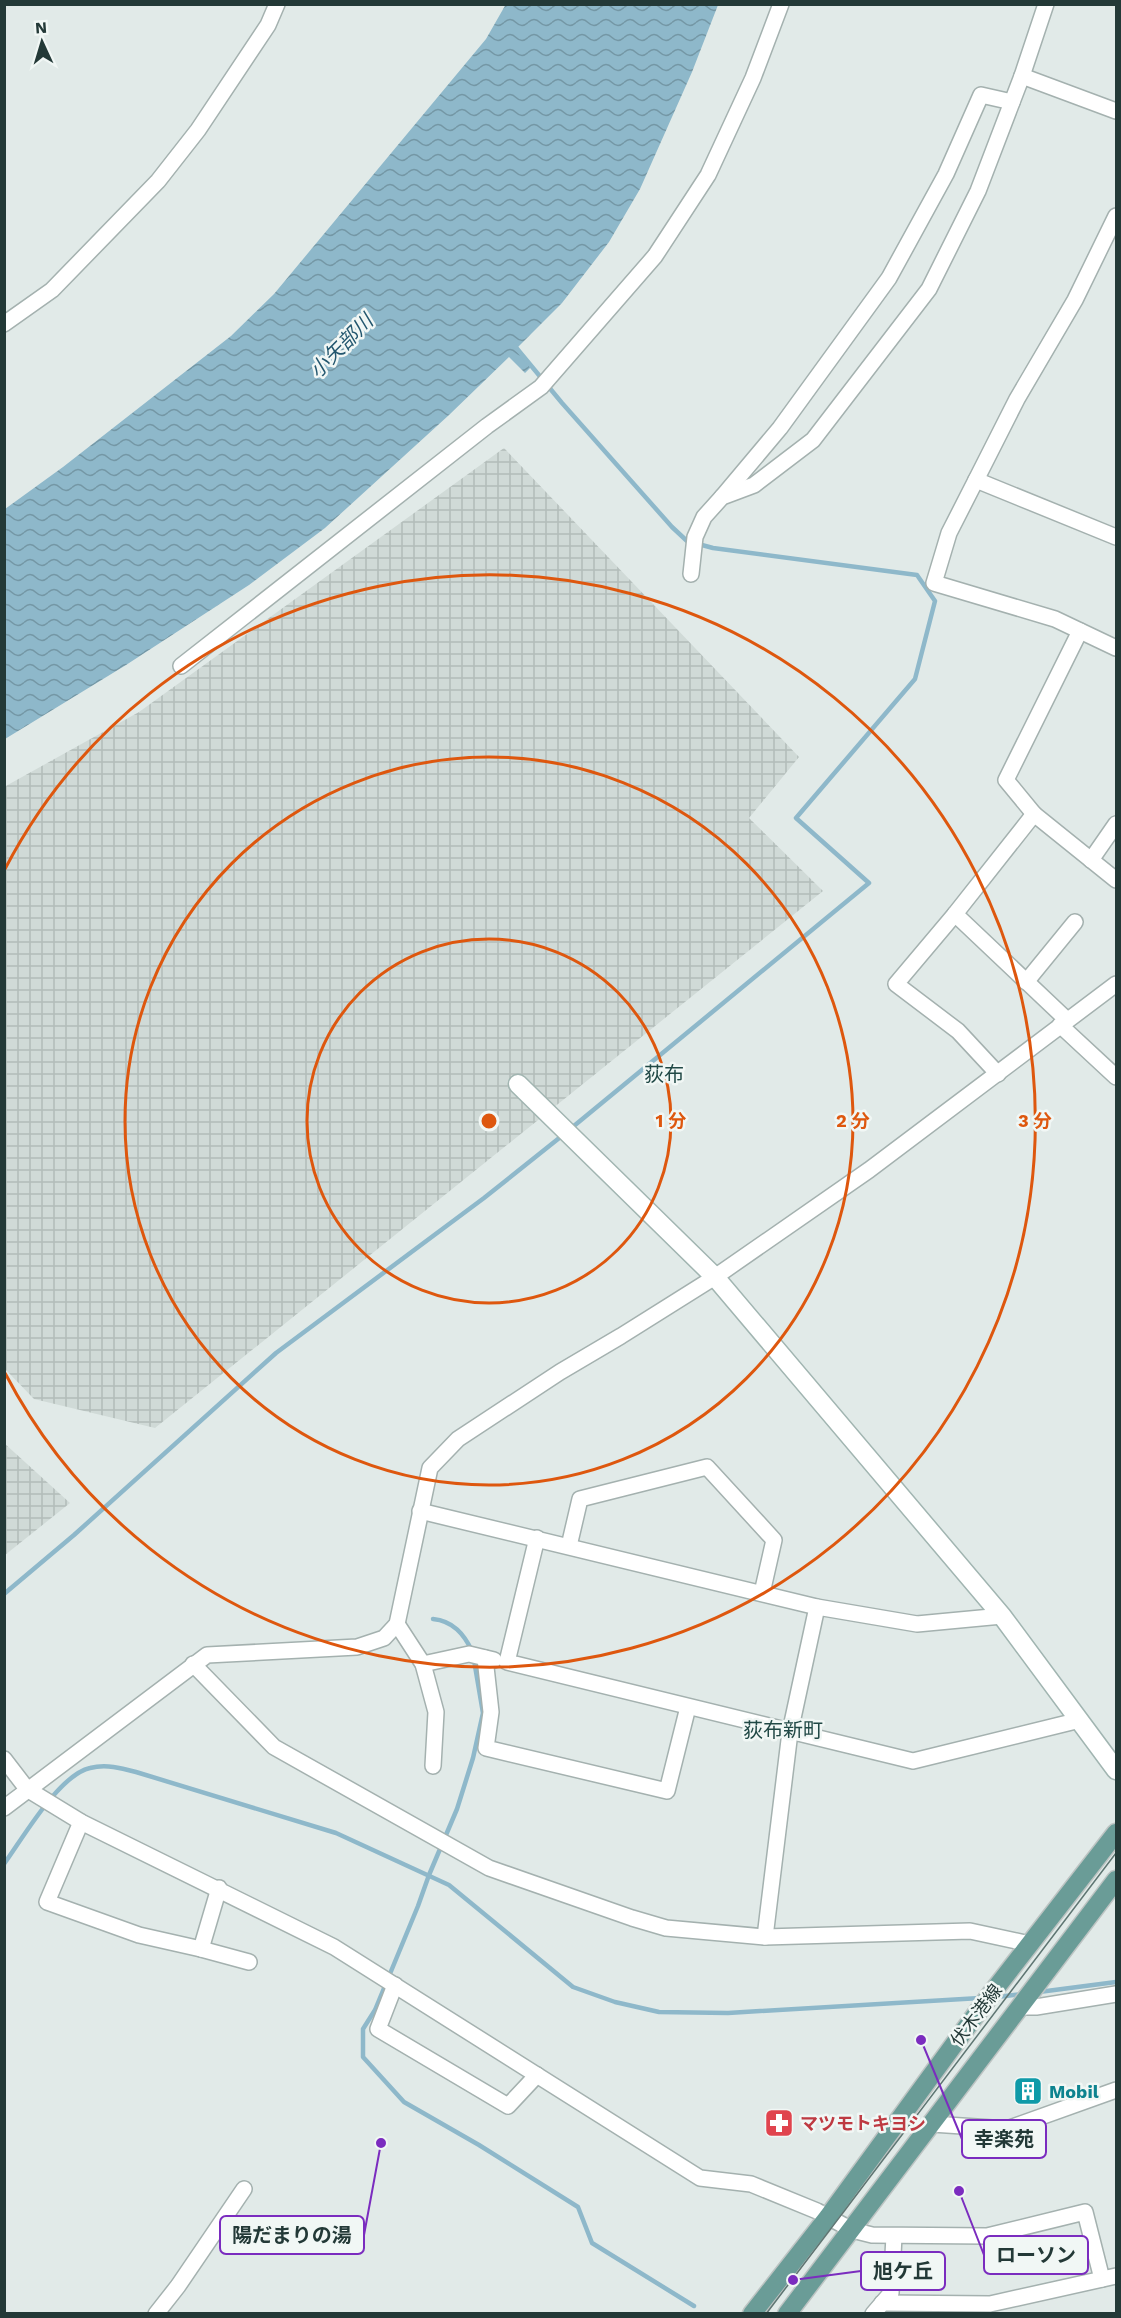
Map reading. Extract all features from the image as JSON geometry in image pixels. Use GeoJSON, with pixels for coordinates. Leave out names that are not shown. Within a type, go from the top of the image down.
{"type":"FeatureCollection","features":[{"type":"Feature","properties":{"kind":"main road","name":"伏木港線"},"geometry":{"type":"LineString","coordinates":[[752,2313],[828,2217],[988,1998],[1116,1833]]}},
{"type":"Feature","properties":{"kind":"main road","name":"伏木港線"},"geometry":{"type":"LineString","coordinates":[[787,2313],[1116,1880]]}},
{"type":"Feature","properties":{"kind":"street"},"geometry":{"type":"LineString","coordinates":[[4,324],[52,290],[158,181],[198,130],[268,25],[277,4]]}},
{"type":"Feature","properties":{"kind":"street"},"geometry":{"type":"LineString","coordinates":[[181,666],[487,426],[541,387],[655,256],[708,175],[753,78],[781,4]]}},
{"type":"Feature","properties":{"kind":"street"},"geometry":{"type":"LineString","coordinates":[[722,497],[754,485],[813,440],[929,289],[978,191],[1022,76],[1046,4]]}},
{"type":"Feature","properties":{"kind":"street"},"geometry":{"type":"LineString","coordinates":[[1022,76],[1116,111]]}},
{"type":"Feature","properties":{"kind":"street"},"geometry":{"type":"LineString","coordinates":[[691,574],[695,537],[704,517],[780,428],[889,278],[946,174],[981,95],[1012,102]]}},
{"type":"Feature","properties":{"kind":"street"},"geometry":{"type":"LineString","coordinates":[[1116,216],[1075,300],[1017,399],[976,480],[950,533],[934,583],[1055,619],[1116,648]]}},
{"type":"Feature","properties":{"kind":"street"},"geometry":{"type":"LineString","coordinates":[[976,480],[1116,537]]}},
{"type":"Feature","properties":{"kind":"street"},"geometry":{"type":"LineString","coordinates":[[1080,631],[1006,780],[1034,814],[1116,880]]}},
{"type":"Feature","properties":{"kind":"street"},"geometry":{"type":"LineString","coordinates":[[998,1074],[958,1031],[896,984],[1034,814]]}},
{"type":"Feature","properties":{"kind":"street"},"geometry":{"type":"LineString","coordinates":[[1090,860],[1116,824]]}},
{"type":"Feature","properties":{"kind":"street"},"geometry":{"type":"LineString","coordinates":[[955,914],[1026,982],[1116,1077]]}},
{"type":"Feature","properties":{"kind":"street"},"geometry":{"type":"LineString","coordinates":[[1026,982],[1075,922]]}},
{"type":"Feature","properties":{"kind":"street"},"geometry":{"type":"LineString","coordinates":[[4,1808],[207,1655],[357,1647],[384,1638],[397,1624],[430,1468],[458,1439],[560,1372],[715,1277],[869,1170],[1116,984]]}},
{"type":"Feature","properties":{"kind":"street"},"geometry":{"type":"LineString","coordinates":[[518,1084],[715,1277],[1002,1616],[1116,1770]]}},
{"type":"Feature","properties":{"kind":"street"},"geometry":{"type":"LineString","coordinates":[[569,1546],[580,1499],[707,1467],[774,1539],[762,1593]]}},
{"type":"Feature","properties":{"kind":"street"},"geometry":{"type":"LineString","coordinates":[[420,1511],[817,1607],[917,1624],[1002,1616]]}},
{"type":"Feature","properties":{"kind":"street"},"geometry":{"type":"LineString","coordinates":[[507,1662],[537,1538]]}},
{"type":"Feature","properties":{"kind":"street"},"geometry":{"type":"LineString","coordinates":[[765,1937],[790,1732],[817,1607]]}},
{"type":"Feature","properties":{"kind":"street"},"geometry":{"type":"LineString","coordinates":[[397,1624],[423,1664],[436,1712],[433,1766]]}},
{"type":"Feature","properties":{"kind":"street"},"geometry":{"type":"LineString","coordinates":[[423,1664],[469,1654],[913,1761],[1080,1720]]}},
{"type":"Feature","properties":{"kind":"street"},"geometry":{"type":"LineString","coordinates":[[485,1658],[491,1712],[486,1748],[667,1791],[688,1707]]}},
{"type":"Feature","properties":{"kind":"street"},"geometry":{"type":"LineString","coordinates":[[193,1664],[274,1747],[489,1868],[666,1928],[765,1937],[970,1931],[1030,1944]]}},
{"type":"Feature","properties":{"kind":"street"},"geometry":{"type":"LineString","coordinates":[[4,1759],[27,1789],[81,1822],[219,1888],[334,1947],[700,2178],[752,2184],[817,2211],[852,2230],[872,2235],[987,2236],[1085,2212],[1109,2278],[990,2304],[878,2308]]}},
{"type":"Feature","properties":{"kind":"street"},"geometry":{"type":"LineString","coordinates":[[81,1822],[47,1902],[139,1935],[249,1962]]}},
{"type":"Feature","properties":{"kind":"street"},"geometry":{"type":"LineString","coordinates":[[201,1949],[219,1888]]}},
{"type":"Feature","properties":{"kind":"street"},"geometry":{"type":"LineString","coordinates":[[394,1985],[378,2029],[508,2106],[537,2076]]}},
{"type":"Feature","properties":{"kind":"street"},"geometry":{"type":"LineString","coordinates":[[1020,2007],[1036,2007],[1116,1994]]}},
{"type":"Feature","properties":{"kind":"street"},"geometry":{"type":"LineString","coordinates":[[932,2124],[1007,2129],[1116,2090]]}},
{"type":"Feature","properties":{"kind":"street"},"geometry":{"type":"LineString","coordinates":[[156,2313],[178,2286],[244,2189]]}},
{"type":"Feature","properties":{"kind":"street"},"geometry":{"type":"LineString","coordinates":[[878,2308],[891,2293],[894,2236]]}},
{"type":"Feature","properties":{"kind":"shaded area"},"geometry":{"type":"Polygon","coordinates":[[[504,448],[799,757],[749,818],[823,891],[155,1428],[34,1399],[5,1369],[4,787],[139,712],[504,448]]]}},
{"type":"Feature","properties":{"kind":"shaded area"},"geometry":{"type":"Polygon","coordinates":[[[4,1443],[70,1503],[5,1555],[4,1555],[4,1443]]]}},
{"type":"Feature","properties":{"kind":"water","name":"小矢部川"},"geometry":{"type":"Polygon","coordinates":[[[506,4],[718,5],[692,72],[640,189],[609,242],[562,303],[516,349],[531,367],[525,373],[509,357],[325,528],[249,585],[126,665],[5,739],[5,509],[63,467],[231,336],[274,294],[486,39],[506,4]]]}},
{"type":"Feature","properties":{"kind":"waterway"},"geometry":{"type":"LineString","coordinates":[[514,345],[562,403],[687,541],[713,548],[917,575],[935,601],[915,679],[796,818],[869,883],[569,1130]]}},
{"type":"Feature","properties":{"kind":"waterway"},"geometry":{"type":"LineString","coordinates":[[4,1594],[74,1535],[276,1353],[484,1198],[563,1135]]}},
{"type":"Feature","properties":{"kind":"waterway"},"geometry":{"type":"LineString","coordinates":[[433,1619],[446,1622],[457,1629],[472,1651]]}},
{"type":"Feature","properties":{"kind":"waterway"},"geometry":{"type":"LineString","coordinates":[[474,1660],[483,1713],[473,1758],[457,1809],[418,1906],[375,2010],[363,2029],[363,2057],[404,2102],[479,2145],[578,2207],[592,2243],[694,2306]]}},
{"type":"Feature","properties":{"kind":"waterway"},"geometry":{"type":"LineString","coordinates":[[4,1864],[42,1809],[66,1782],[90,1768],[113,1767],[336,1833],[449,1885],[573,1987],[615,2002],[659,2012],[728,2013],[980,1998]]}},
{"type":"Feature","properties":{"kind":"waterway"},"geometry":{"type":"LineString","coordinates":[[1039,1992],[1116,1982]]}},
{"type":"Feature","properties":{"kind":"waterway"},"geometry":{"type":"LineString","coordinates":[[997,1997],[1022,1994]]}},
{"type":"Feature","properties":{"kind":"tram line"},"geometry":{"type":"LineString","coordinates":[[766,2314],[1116,1853]]}},
{"type":"Feature","properties":{"kind":"place","name":"幸楽苑"},"geometry":{"type":"Point","coordinates":[921,2040]}},
{"type":"Feature","properties":{"kind":"place","name":"Mobil"},"geometry":{"type":"Point","coordinates":[1028,2091]}},
{"type":"Feature","properties":{"kind":"place","name":"マツモトキヨシ"},"geometry":{"type":"Point","coordinates":[779,2123]}},
{"type":"Feature","properties":{"kind":"place","name":"陽だまりの湯"},"geometry":{"type":"Point","coordinates":[381,2143]}},
{"type":"Feature","properties":{"kind":"place","name":"ローソン"},"geometry":{"type":"Point","coordinates":[959,2191]}},
{"type":"Feature","properties":{"kind":"place","name":"旭ケ丘"},"geometry":{"type":"Point","coordinates":[793,2280]}},
{"type":"Feature","properties":{"kind":"district","name":"荻布"},"geometry":{"type":"Point","coordinates":[664,1074]}},
{"type":"Feature","properties":{"kind":"district","name":"荻布新町"},"geometry":{"type":"Point","coordinates":[783,1730]}}]}
